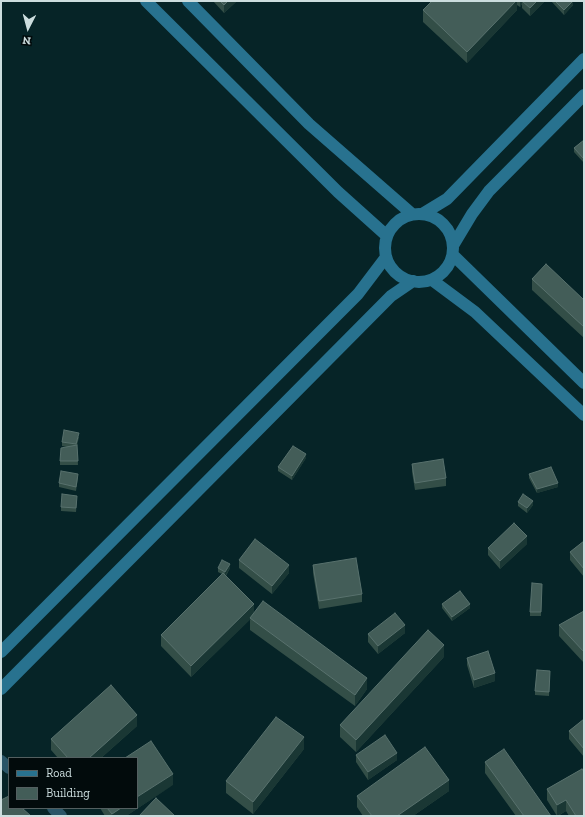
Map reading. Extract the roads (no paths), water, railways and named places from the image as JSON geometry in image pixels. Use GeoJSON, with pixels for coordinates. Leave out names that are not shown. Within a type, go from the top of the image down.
{"type":"FeatureCollection","features":[{"type":"Feature","properties":{"kind":"street"},"geometry":{"type":"LineString","coordinates":[[146,1],[338,192],[387,236]]}},
{"type":"Feature","properties":{"kind":"street"},"geometry":{"type":"LineString","coordinates":[[188,1],[309,124],[418,214],[435,217],[444,224],[451,233],[454,250],[584,383]]}},
{"type":"Feature","properties":{"kind":"street"},"geometry":{"type":"LineString","coordinates":[[584,58],[447,198],[418,214],[401,218],[393,226],[387,236],[385,246],[386,257],[391,268],[399,276],[409,281],[420,282],[432,280],[441,274],[449,266],[454,250],[472,214],[490,191],[584,95]]}},
{"type":"Feature","properties":{"kind":"street"},"geometry":{"type":"LineString","coordinates":[[1,652],[358,294],[386,257]]}},
{"type":"Feature","properties":{"kind":"street"},"geometry":{"type":"LineString","coordinates":[[432,280],[475,312],[584,415]]}},
{"type":"Feature","properties":{"kind":"street"},"geometry":{"type":"LineString","coordinates":[[1,689],[391,296],[413,281]]}},
{"type":"Feature","properties":{"kind":"street"},"geometry":{"type":"LineString","coordinates":[[54,809],[62,816]]}}]}
